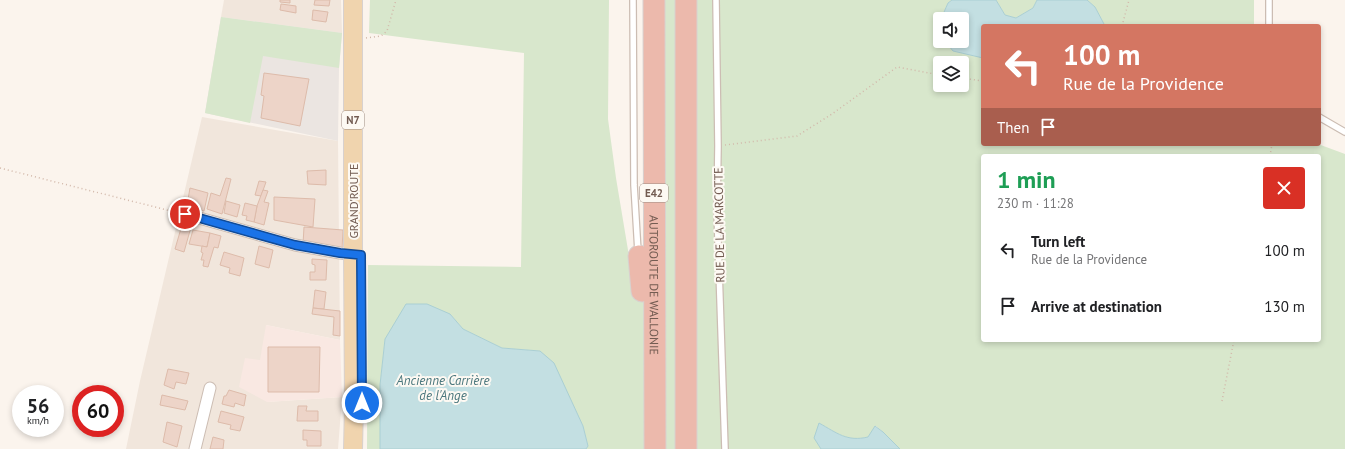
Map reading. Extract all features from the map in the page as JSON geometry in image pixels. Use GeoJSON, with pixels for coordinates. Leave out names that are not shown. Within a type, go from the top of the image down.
{"type":"FeatureCollection","features":[{"type":"Feature","properties":{"kind":"highway","name":"AUTOROUTE DE WALLONIE"},"geometry":{"type":"LineString","coordinates":[[654,0],[655,449]]}},
{"type":"Feature","properties":{"kind":"highway"},"geometry":{"type":"LineString","coordinates":[[686,0],[686,449]]}},
{"type":"Feature","properties":{"kind":"highway"},"geometry":{"type":"LineString","coordinates":[[639,256],[646,339],[654,386]]}},
{"type":"Feature","properties":{"kind":"main road","name":"GRAND'ROUTE"},"geometry":{"type":"LineString","coordinates":[[353,0],[362,449]]}},
{"type":"Feature","properties":{"kind":"main road","name":"GRAND'ROUTE"},"geometry":{"type":"LineString","coordinates":[[353,449],[362,0]]}},
{"type":"Feature","properties":{"kind":"street"},"geometry":{"type":"LineString","coordinates":[[185,214],[295,245],[357,255]]}},
{"type":"Feature","properties":{"kind":"street"},"geometry":{"type":"LineString","coordinates":[[195,449],[210,388]]}},
{"type":"Feature","properties":{"kind":"lane"},"geometry":{"type":"LineString","coordinates":[[633,0],[634,186],[639,256]]}},
{"type":"Feature","properties":{"kind":"lane","name":"RUE DE LA MARCOTTE"},"geometry":{"type":"LineString","coordinates":[[716,0],[718,146],[717,210],[725,449]]}},
{"type":"Feature","properties":{"kind":"lane"},"geometry":{"type":"LineString","coordinates":[[1269,0],[1269,24]]}},
{"type":"Feature","properties":{"kind":"lane"},"geometry":{"type":"LineString","coordinates":[[1321,119],[1345,132]]}},
{"type":"Feature","properties":{"kind":"path"},"geometry":{"type":"LineString","coordinates":[[362,37],[381,36],[387,31],[396,0]]}},
{"type":"Feature","properties":{"kind":"path"},"geometry":{"type":"LineString","coordinates":[[1123,24],[1129,0]]}},
{"type":"Feature","properties":{"kind":"path"},"geometry":{"type":"LineString","coordinates":[[718,146],[797,136],[832,114],[897,67],[933,74]]}},
{"type":"Feature","properties":{"kind":"path"},"geometry":{"type":"LineString","coordinates":[[969,79],[981,82]]}},
{"type":"Feature","properties":{"kind":"path"},"geometry":{"type":"LineString","coordinates":[[0,168],[185,214]]}},
{"type":"Feature","properties":{"kind":"path"},"geometry":{"type":"LineString","coordinates":[[1222,401],[1234,342]]}},
{"type":"Feature","properties":{"kind":"shaded area"},"geometry":{"type":"Polygon","coordinates":[[[224,0],[341,0],[342,33],[221,17],[224,0]]]}},
{"type":"Feature","properties":{"kind":"shaded area"},"geometry":{"type":"Polygon","coordinates":[[[221,17],[342,33],[339,68],[338,141],[205,113],[221,17]]]}},
{"type":"Feature","properties":{"kind":"shaded area"},"geometry":{"type":"Polygon","coordinates":[[[202,117],[338,141],[340,340],[266,325],[267,402],[342,397],[338,449],[126,449],[140,381],[202,117]]]}},
{"type":"Feature","properties":{"kind":"shaded area"},"geometry":{"type":"Polygon","coordinates":[[[266,325],[340,340],[342,397],[267,402],[239,387],[245,358],[260,360],[266,325]]]}},
{"type":"Feature","properties":{"kind":"green space"},"geometry":{"type":"Polygon","coordinates":[[[370,0],[609,0],[608,119],[616,178],[629,256],[645,256],[644,0],[952,0],[948,3],[944,12],[933,12],[933,48],[951,48],[953,51],[981,57],[981,146],[1321,145],[1345,154],[1345,449],[900,449],[876,426],[868,437],[854,438],[842,436],[819,423],[821,449],[586,449],[588,446],[583,426],[570,399],[540,351],[502,348],[463,329],[450,314],[385,339],[380,385],[380,449],[367,449],[368,265],[521,267],[524,53],[369,33],[370,0]]]}},
{"type":"Feature","properties":{"kind":"green space"},"geometry":{"type":"Polygon","coordinates":[[[996,0],[1037,0],[1033,8],[1016,18],[1005,15],[996,0]]]}},
{"type":"Feature","properties":{"kind":"green space"},"geometry":{"type":"Polygon","coordinates":[[[1087,0],[1254,0],[1254,24],[1104,24],[1095,7],[1087,0]]]}},
{"type":"Feature","properties":{"kind":"green space"},"geometry":{"type":"Polygon","coordinates":[[[221,17],[342,33],[339,68],[263,56],[250,123],[205,113],[221,17]]]}},
{"type":"Feature","properties":{"kind":"water"},"geometry":{"type":"Polygon","coordinates":[[[952,0],[996,0],[1005,15],[1016,18],[1033,8],[1037,0],[1087,0],[1095,7],[1104,24],[981,24],[981,58],[953,51],[951,48],[969,48],[969,12],[944,12],[948,3],[952,0]]]}},
{"type":"Feature","properties":{"kind":"water","name":"Ancienne Carrière de l'Ange"},"geometry":{"type":"Polygon","coordinates":[[[406,304],[427,304],[450,314],[463,329],[502,348],[540,351],[554,363],[583,426],[588,446],[586,449],[380,449],[380,385],[385,339],[406,304]]]}},
{"type":"Feature","properties":{"kind":"water"},"geometry":{"type":"Polygon","coordinates":[[[819,423],[842,436],[854,438],[868,437],[875,426],[900,449],[821,449],[814,438],[819,423]]]}},
{"type":"Feature","properties":{"kind":"building"},"geometry":{"type":"Polygon","coordinates":[[[280,0],[290,0],[290,3],[280,2],[280,0]]]}},
{"type":"Feature","properties":{"kind":"building"},"geometry":{"type":"Polygon","coordinates":[[[315,0],[330,0],[329,6],[314,5],[315,0]]]}},
{"type":"Feature","properties":{"kind":"building"},"geometry":{"type":"Polygon","coordinates":[[[281,4],[296,6],[296,13],[280,10],[281,4]]]}},
{"type":"Feature","properties":{"kind":"building"},"geometry":{"type":"Polygon","coordinates":[[[313,10],[328,12],[326,22],[312,20],[313,10]]]}},
{"type":"Feature","properties":{"kind":"building"},"geometry":{"type":"Polygon","coordinates":[[[264,73],[309,79],[300,126],[261,118],[264,96],[261,95],[264,73]]]}},
{"type":"Feature","properties":{"kind":"building"},"geometry":{"type":"Polygon","coordinates":[[[326,170],[326,185],[308,184],[307,171],[326,170]]]}},
{"type":"Feature","properties":{"kind":"building"},"geometry":{"type":"Polygon","coordinates":[[[226,178],[231,179],[222,214],[207,209],[211,193],[220,196],[226,178]]]}},
{"type":"Feature","properties":{"kind":"building"},"geometry":{"type":"Polygon","coordinates":[[[259,181],[266,182],[261,196],[255,195],[259,181]]]}},
{"type":"Feature","properties":{"kind":"building"},"geometry":{"type":"Polygon","coordinates":[[[190,188],[208,193],[204,211],[187,205],[190,188]]]}},
{"type":"Feature","properties":{"kind":"building"},"geometry":{"type":"Polygon","coordinates":[[[263,190],[268,191],[264,202],[269,203],[264,225],[254,222],[257,206],[263,190]]]}},
{"type":"Feature","properties":{"kind":"building"},"geometry":{"type":"Polygon","coordinates":[[[274,197],[315,199],[313,227],[274,220],[274,197]]]}},
{"type":"Feature","properties":{"kind":"building"},"geometry":{"type":"Polygon","coordinates":[[[226,201],[240,205],[237,217],[224,213],[226,201]]]}},
{"type":"Feature","properties":{"kind":"building"},"geometry":{"type":"Polygon","coordinates":[[[245,203],[257,206],[254,222],[246,220],[247,216],[242,215],[245,203]]]}},
{"type":"Feature","properties":{"kind":"building"},"geometry":{"type":"Polygon","coordinates":[[[182,225],[191,227],[184,252],[175,249],[182,225]]]}},
{"type":"Feature","properties":{"kind":"building"},"geometry":{"type":"Polygon","coordinates":[[[304,227],[343,230],[342,250],[303,244],[304,227]]]}},
{"type":"Feature","properties":{"kind":"building"},"geometry":{"type":"Polygon","coordinates":[[[193,230],[210,233],[207,247],[189,244],[193,230]]]}},
{"type":"Feature","properties":{"kind":"building"},"geometry":{"type":"Polygon","coordinates":[[[210,233],[221,236],[218,248],[214,247],[208,267],[203,266],[204,260],[201,260],[203,253],[201,252],[202,246],[207,247],[210,233]]]}},
{"type":"Feature","properties":{"kind":"building"},"geometry":{"type":"Polygon","coordinates":[[[259,246],[273,250],[269,268],[255,264],[259,246]]]}},
{"type":"Feature","properties":{"kind":"building"},"geometry":{"type":"Polygon","coordinates":[[[224,252],[244,258],[240,276],[229,273],[230,268],[220,265],[224,252]]]}},
{"type":"Feature","properties":{"kind":"building"},"geometry":{"type":"Polygon","coordinates":[[[312,259],[327,260],[326,280],[310,280],[310,272],[315,272],[315,265],[312,264],[312,259]]]}},
{"type":"Feature","properties":{"kind":"building"},"geometry":{"type":"Polygon","coordinates":[[[315,290],[326,292],[324,309],[313,308],[315,290]]]}},
{"type":"Feature","properties":{"kind":"building"},"geometry":{"type":"Polygon","coordinates":[[[313,308],[340,311],[340,336],[333,335],[334,317],[312,314],[313,308]]]}},
{"type":"Feature","properties":{"kind":"building"},"geometry":{"type":"Polygon","coordinates":[[[268,347],[320,347],[319,392],[268,392],[268,347]]]}},
{"type":"Feature","properties":{"kind":"building"},"geometry":{"type":"Polygon","coordinates":[[[168,369],[189,373],[186,384],[176,382],[174,389],[164,385],[168,369]]]}},
{"type":"Feature","properties":{"kind":"building"},"geometry":{"type":"Polygon","coordinates":[[[229,390],[246,395],[244,406],[235,403],[234,407],[222,404],[224,396],[226,396],[229,390]]]}},
{"type":"Feature","properties":{"kind":"building"},"geometry":{"type":"Polygon","coordinates":[[[162,395],[188,401],[185,410],[160,405],[162,395]]]}},
{"type":"Feature","properties":{"kind":"building"},"geometry":{"type":"Polygon","coordinates":[[[298,406],[307,406],[306,411],[318,411],[318,421],[297,421],[298,406]]]}},
{"type":"Feature","properties":{"kind":"building"},"geometry":{"type":"Polygon","coordinates":[[[221,411],[244,417],[240,431],[230,429],[231,425],[218,422],[221,411]]]}},
{"type":"Feature","properties":{"kind":"building"},"geometry":{"type":"Polygon","coordinates":[[[167,422],[182,426],[177,447],[163,442],[167,422]]]}},
{"type":"Feature","properties":{"kind":"building"},"geometry":{"type":"Polygon","coordinates":[[[303,430],[321,431],[321,446],[307,446],[307,440],[303,440],[303,430]]]}},
{"type":"Feature","properties":{"kind":"building"},"geometry":{"type":"Polygon","coordinates":[[[213,437],[224,440],[223,449],[210,449],[213,437]]]}},
{"type":"Feature","properties":{"kind":"route"},"geometry":{"type":"LineString","coordinates":[[185,214],[295,245],[361,255],[362,403]]}}]}
